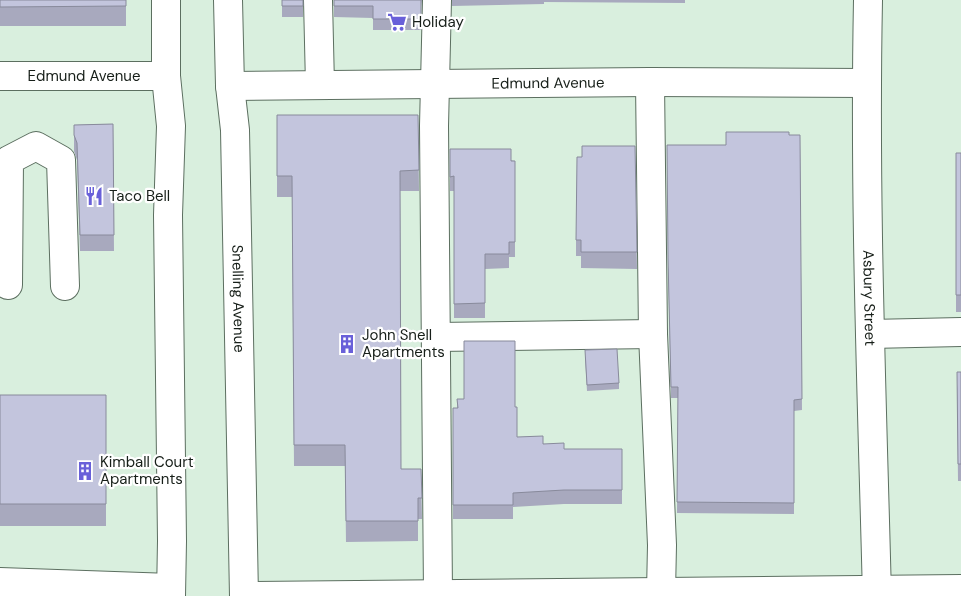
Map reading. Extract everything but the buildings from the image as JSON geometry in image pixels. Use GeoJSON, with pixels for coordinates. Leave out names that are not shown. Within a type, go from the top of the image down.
{"type":"FeatureCollection","features":[{"type":"Feature","properties":{"kind":"street"},"geometry":{"type":"LineString","coordinates":[[0,582],[171,592],[168,224],[171,126],[166,76],[166,0]]}},
{"type":"Feature","properties":{"kind":"street","name":"Snelling Avenue"},"geometry":{"type":"LineString","coordinates":[[228,0],[230,86],[235,130],[244,596]]}},
{"type":"Feature","properties":{"kind":"street"},"geometry":{"type":"LineString","coordinates":[[318,0],[320,85]]}},
{"type":"Feature","properties":{"kind":"street"},"geometry":{"type":"LineString","coordinates":[[437,0],[434,126],[438,594]]}},
{"type":"Feature","properties":{"kind":"street","name":"Asbury Street"},"geometry":{"type":"LineString","coordinates":[[868,0],[866,83],[877,593]]}},
{"type":"Feature","properties":{"kind":"street","name":"Edmund Avenue"},"geometry":{"type":"LineString","coordinates":[[0,76],[166,76]]}},
{"type":"Feature","properties":{"kind":"street"},"geometry":{"type":"LineString","coordinates":[[650,82],[653,334],[662,545],[661,592]]}},
{"type":"Feature","properties":{"kind":"street","name":"Edmund Avenue"},"geometry":{"type":"LineString","coordinates":[[230,86],[650,82],[866,83]]}},
{"type":"Feature","properties":{"kind":"street"},"geometry":{"type":"LineString","coordinates":[[8,285],[9,160],[36,146],[61,160],[64,286]]}},
{"type":"Feature","properties":{"kind":"street"},"geometry":{"type":"LineString","coordinates":[[870,334],[961,332]]}},
{"type":"Feature","properties":{"kind":"street"},"geometry":{"type":"LineString","coordinates":[[437,337],[653,334]]}},
{"type":"Feature","properties":{"kind":"street"},"geometry":{"type":"LineString","coordinates":[[244,596],[661,592],[877,593],[961,589]]}},
{"type":"Feature","properties":{"kind":"place","name":"Holiday"},"geometry":{"type":"Point","coordinates":[397,22]}},
{"type":"Feature","properties":{"kind":"place","name":"Taco Bell"},"geometry":{"type":"Point","coordinates":[94,196]}},
{"type":"Feature","properties":{"kind":"place","name":"John Snell Apartments"},"geometry":{"type":"Point","coordinates":[347,344]}},
{"type":"Feature","properties":{"kind":"place","name":"Kimball Court Apartments"},"geometry":{"type":"Point","coordinates":[85,471]}}]}
